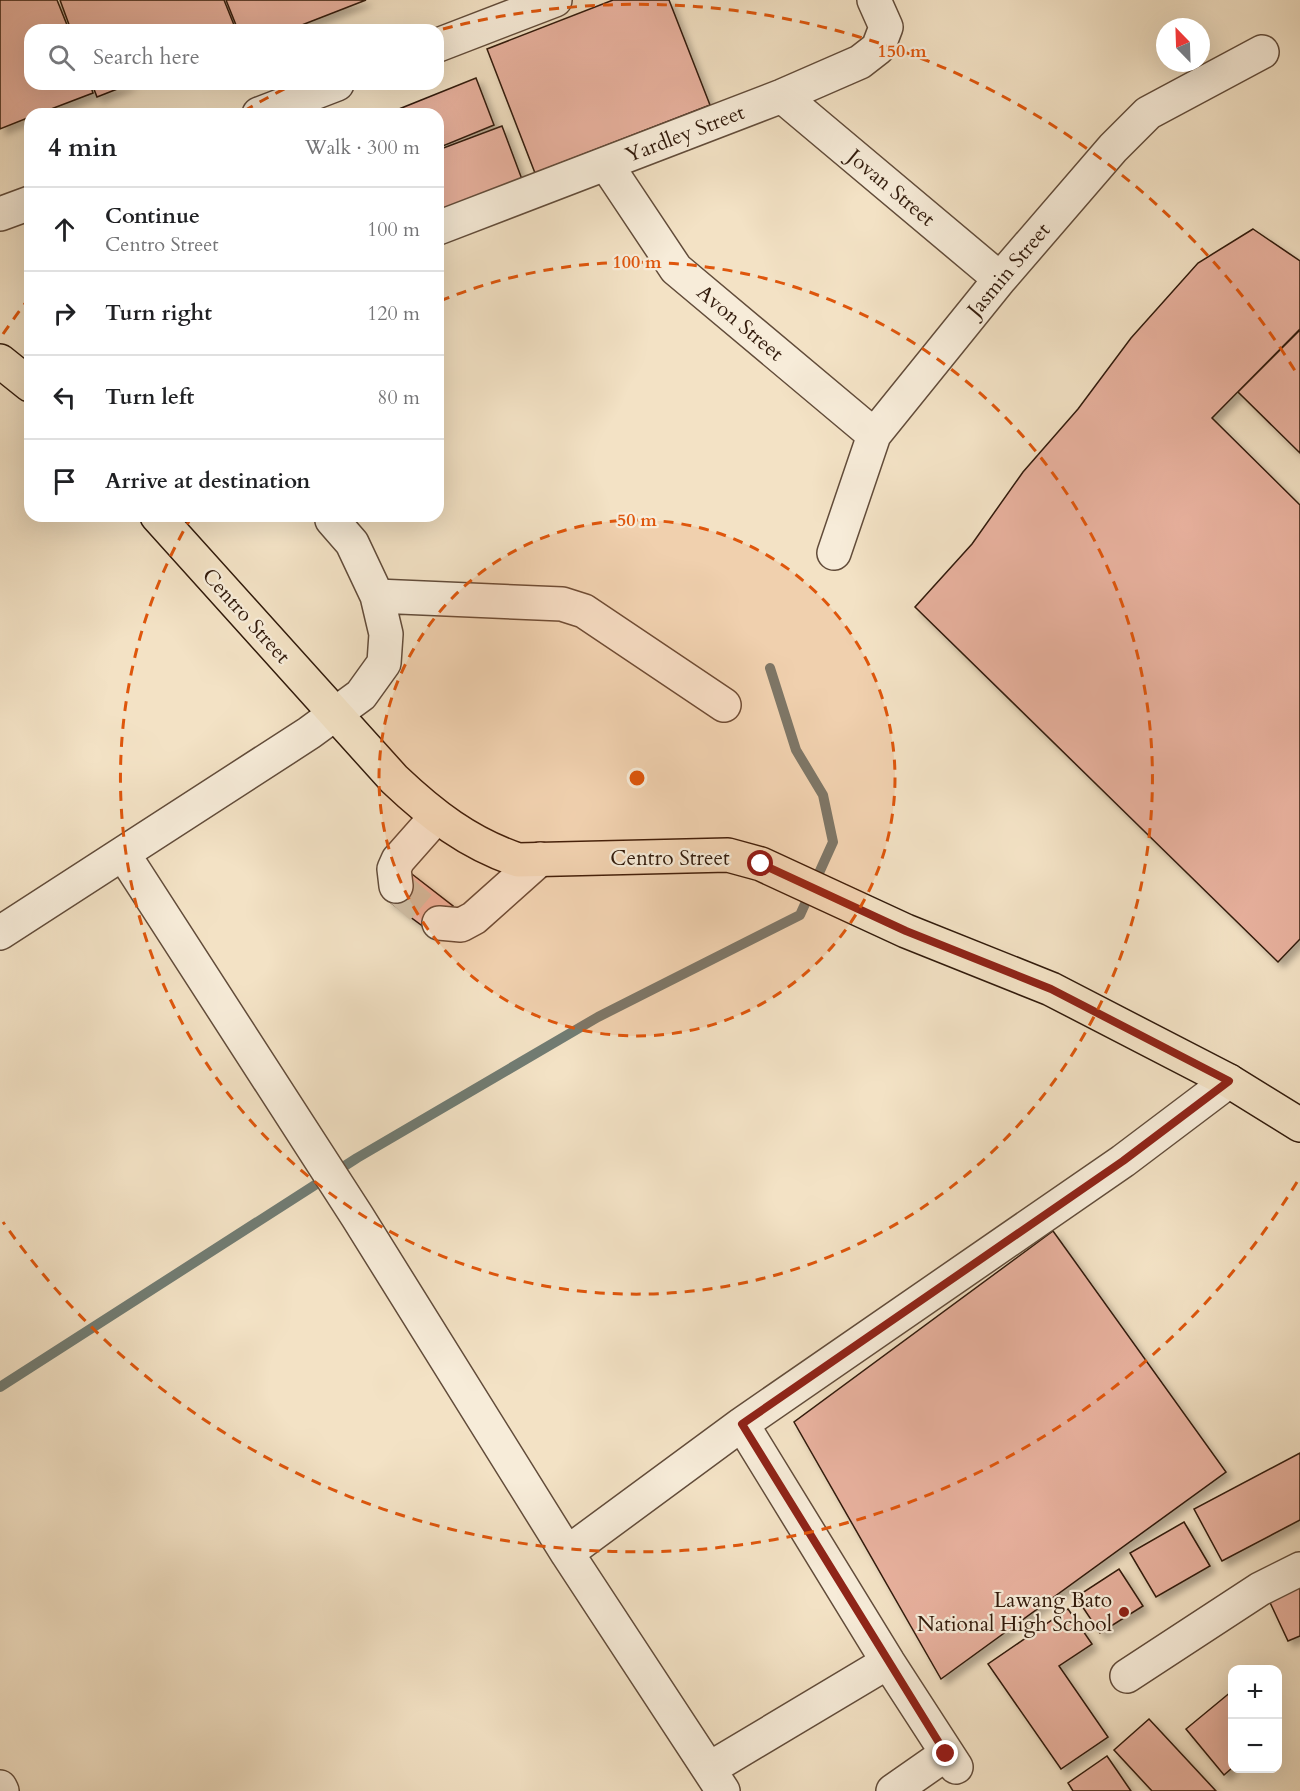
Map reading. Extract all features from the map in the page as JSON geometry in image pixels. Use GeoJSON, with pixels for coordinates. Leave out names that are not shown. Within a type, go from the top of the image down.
{"type":"FeatureCollection","features":[{"type":"Feature","properties":{"kind":"main road"},"geometry":{"type":"LineString","coordinates":[[0,361],[24,380]]}},
{"type":"Feature","properties":{"kind":"main road","name":"Centro Street"},"geometry":{"type":"LineString","coordinates":[[162,522],[394,779],[435,817],[462,836],[492,851],[518,860],[728,855],[761,864],[906,931],[1051,989],[1229,1081],[1300,1125]]}},
{"type":"Feature","properties":{"kind":"street"},"geometry":{"type":"LineString","coordinates":[[444,43],[555,0]]}},
{"type":"Feature","properties":{"kind":"street","name":"Yardley Street"},"geometry":{"type":"LineString","coordinates":[[444,226],[782,96],[860,62],[879,48],[886,27],[874,0]]}},
{"type":"Feature","properties":{"kind":"street","name":"Jasmin Street"},"geometry":{"type":"LineString","coordinates":[[834,553],[874,435],[1000,279],[1113,148],[1148,113],[1262,52]]}},
{"type":"Feature","properties":{"kind":"street"},"geometry":{"type":"LineString","coordinates":[[275,108],[322,90]]}},
{"type":"Feature","properties":{"kind":"street","name":"Jovan Street"},"geometry":{"type":"LineString","coordinates":[[782,96],[1000,279]]}},
{"type":"Feature","properties":{"kind":"street","name":"Avon Street"},"geometry":{"type":"LineString","coordinates":[[606,164],[676,269],[874,435]]}},
{"type":"Feature","properties":{"kind":"street"},"geometry":{"type":"LineString","coordinates":[[0,214],[24,204]]}},
{"type":"Feature","properties":{"kind":"street"},"geometry":{"type":"LineString","coordinates":[[0,933],[124,855],[361,695],[384,663],[386,634],[377,596],[352,543],[334,522]]}},
{"type":"Feature","properties":{"kind":"street"},"geometry":{"type":"LineString","coordinates":[[377,596],[562,604],[584,611],[724,705]]}},
{"type":"Feature","properties":{"kind":"street"},"geometry":{"type":"LineString","coordinates":[[396,886],[394,869],[398,860],[435,817]]}},
{"type":"Feature","properties":{"kind":"street"},"geometry":{"type":"LineString","coordinates":[[124,855],[357,1216],[567,1553],[716,1780],[888,1662]]}},
{"type":"Feature","properties":{"kind":"street"},"geometry":{"type":"LineString","coordinates":[[439,923],[461,925],[474,918],[540,859]]}},
{"type":"Feature","properties":{"kind":"street"},"geometry":{"type":"LineString","coordinates":[[567,1553],[742,1424],[1123,1161],[1229,1081]]}},
{"type":"Feature","properties":{"kind":"street"},"geometry":{"type":"LineString","coordinates":[[742,1424],[951,1761],[892,1791]]}},
{"type":"Feature","properties":{"kind":"street"},"geometry":{"type":"LineString","coordinates":[[1127,1676],[1260,1589],[1300,1569]]}},
{"type":"Feature","properties":{"kind":"street"},"geometry":{"type":"LineString","coordinates":[[0,1787],[2,1791]]}},
{"type":"Feature","properties":{"kind":"building"},"geometry":{"type":"Polygon","coordinates":[[[0,0],[57,0],[67,24],[24,24],[24,90],[92,90],[93,93],[54,108],[24,108],[24,119],[0,129],[0,0]]]}},
{"type":"Feature","properties":{"kind":"building"},"geometry":{"type":"Polygon","coordinates":[[[60,0],[224,0],[234,24],[69,24],[60,0]]]}},
{"type":"Feature","properties":{"kind":"building"},"geometry":{"type":"Polygon","coordinates":[[[226,0],[366,0],[304,24],[236,24],[226,0]]]}},
{"type":"Feature","properties":{"kind":"building"},"geometry":{"type":"Polygon","coordinates":[[[613,0],[669,0],[710,105],[535,173],[487,49],[613,0]]]}},
{"type":"Feature","properties":{"kind":"building"},"geometry":{"type":"Polygon","coordinates":[[[476,78],[494,125],[444,146],[444,108],[401,108],[476,78]]]}},
{"type":"Feature","properties":{"kind":"building"},"geometry":{"type":"Polygon","coordinates":[[[94,90],[115,90],[97,97],[94,90]]]}},
{"type":"Feature","properties":{"kind":"building"},"geometry":{"type":"Polygon","coordinates":[[[502,126],[523,182],[444,213],[444,148],[502,126]]]}},
{"type":"Feature","properties":{"kind":"building"},"geometry":{"type":"Polygon","coordinates":[[[1253,229],[1300,261],[1300,329],[1212,418],[1300,505],[1300,939],[1278,962],[915,607],[972,544],[1023,472],[1078,409],[1131,338],[1198,263],[1253,229]]]}},
{"type":"Feature","properties":{"kind":"building"},"geometry":{"type":"Polygon","coordinates":[[[1300,330],[1300,453],[1238,392],[1300,330]]]}},
{"type":"Feature","properties":{"kind":"building"},"geometry":{"type":"Polygon","coordinates":[[[408,871],[453,906],[432,933],[386,899],[408,871]]]}},
{"type":"Feature","properties":{"kind":"building"},"geometry":{"type":"Polygon","coordinates":[[[1053,1231],[1226,1472],[941,1679],[794,1422],[1053,1231]]]}},
{"type":"Feature","properties":{"kind":"building"},"geometry":{"type":"Polygon","coordinates":[[[1300,1453],[1300,1520],[1222,1561],[1194,1509],[1300,1453]]]}},
{"type":"Feature","properties":{"kind":"building"},"geometry":{"type":"Polygon","coordinates":[[[1184,1522],[1210,1566],[1156,1597],[1130,1553],[1184,1522]]]}},
{"type":"Feature","properties":{"kind":"building"},"geometry":{"type":"Polygon","coordinates":[[[1119,1569],[1143,1606],[1100,1633],[1076,1597],[1119,1569]]]}},
{"type":"Feature","properties":{"kind":"building"},"geometry":{"type":"Polygon","coordinates":[[[1300,1579],[1300,1636],[1288,1641],[1266,1594],[1300,1579]]]}},
{"type":"Feature","properties":{"kind":"building"},"geometry":{"type":"Polygon","coordinates":[[[1068,1609],[1092,1644],[1059,1666],[1108,1737],[1061,1769],[988,1664],[1068,1609]]]}},
{"type":"Feature","properties":{"kind":"building"},"geometry":{"type":"Polygon","coordinates":[[[1228,1694],[1228,1772],[1224,1775],[1186,1729],[1228,1694]]]}},
{"type":"Feature","properties":{"kind":"building"},"geometry":{"type":"Polygon","coordinates":[[[1149,1719],[1216,1791],[1152,1791],[1114,1750],[1149,1719]]]}},
{"type":"Feature","properties":{"kind":"building"},"geometry":{"type":"Polygon","coordinates":[[[1107,1756],[1131,1791],[1073,1791],[1068,1783],[1107,1756]]]}},
{"type":"Feature","properties":{"kind":"waterway"},"geometry":{"type":"LineString","coordinates":[[0,1387],[357,1158],[598,1017],[800,915],[833,842],[823,795],[796,750],[770,668]]}},
{"type":"Feature","properties":{"kind":"tunnel"},"geometry":{"type":"LineString","coordinates":[[396,886],[439,923]]}},
{"type":"Feature","properties":{"kind":"place","name":"Lawang Bato National High School"},"geometry":{"type":"Point","coordinates":[1124,1612]}},
{"type":"Feature","properties":{"kind":"route"},"geometry":{"type":"LineString","coordinates":[[761,864],[906,931],[1051,989],[1229,1081],[1123,1161],[742,1424],[946,1754]]}}]}
